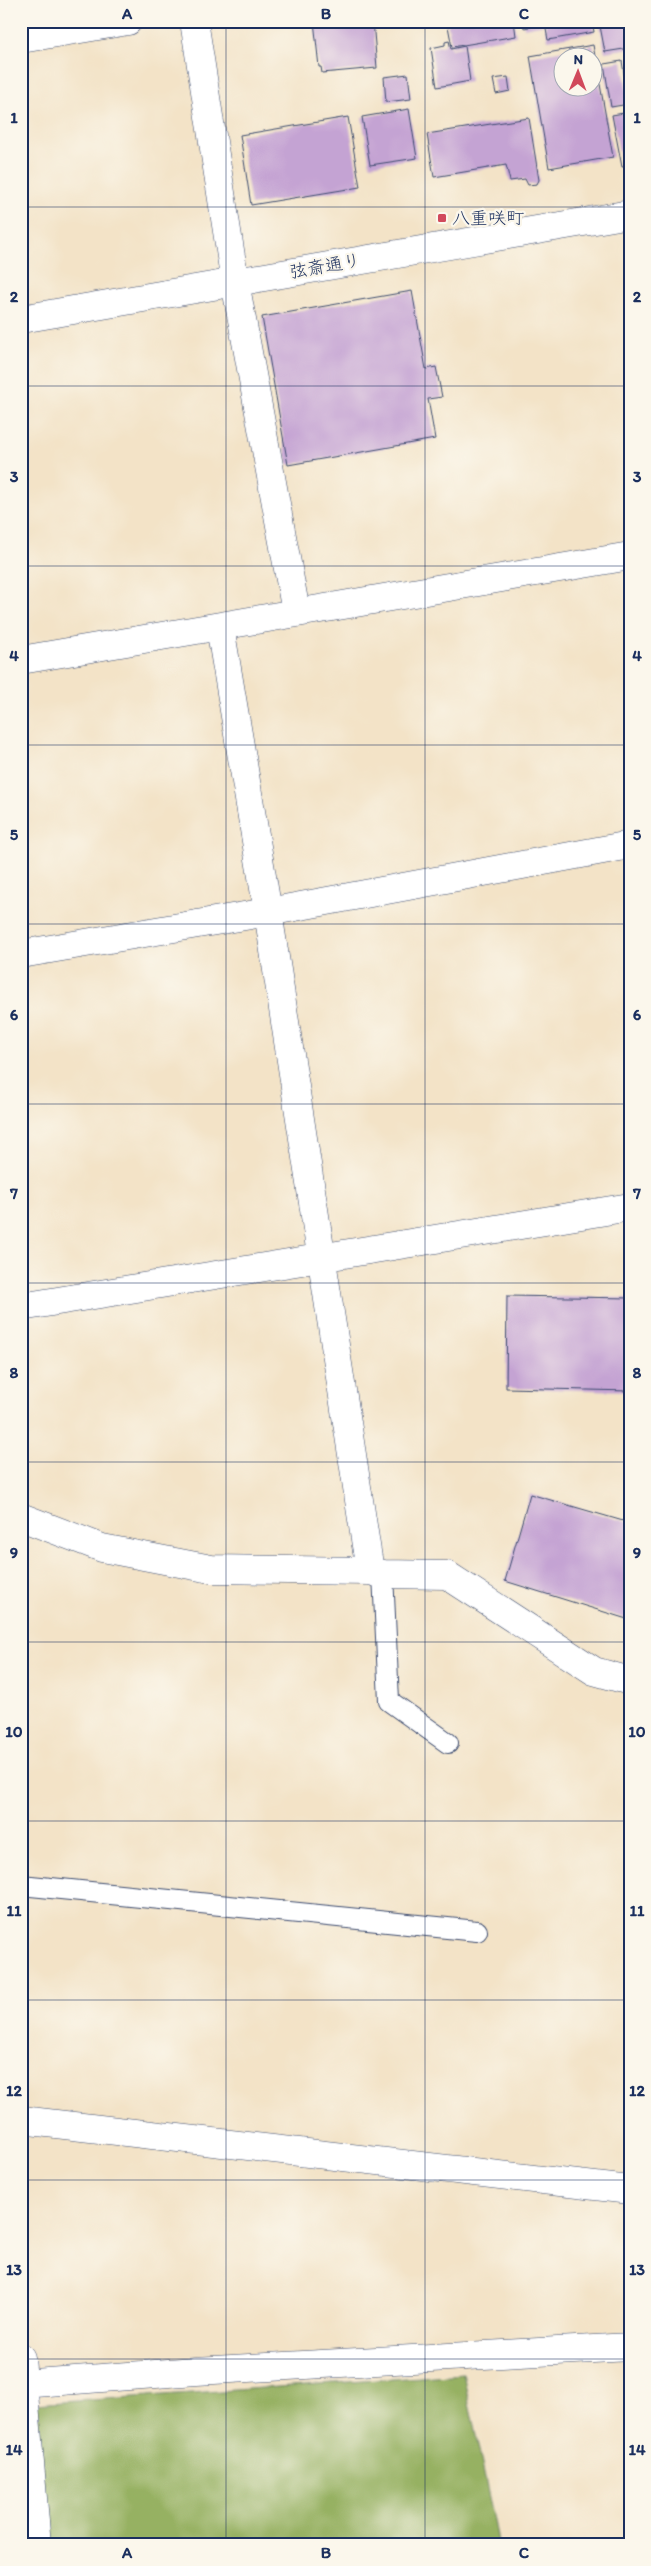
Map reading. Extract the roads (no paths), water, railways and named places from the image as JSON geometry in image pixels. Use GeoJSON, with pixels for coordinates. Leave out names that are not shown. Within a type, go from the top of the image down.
{"type":"FeatureCollection","features":[{"type":"Feature","properties":{"kind":"street"},"geometry":{"type":"LineString","coordinates":[[21,39],[128,21]]}},
{"type":"Feature","properties":{"kind":"street"},"geometry":{"type":"LineString","coordinates":[[194,21],[235,282],[296,612]]}},
{"type":"Feature","properties":{"kind":"street","name":"弦斎通り"},"geometry":{"type":"LineString","coordinates":[[21,319],[630,214]]}},
{"type":"Feature","properties":{"kind":"street"},"geometry":{"type":"LineString","coordinates":[[21,660],[630,556]]}},
{"type":"Feature","properties":{"kind":"street"},"geometry":{"type":"LineString","coordinates":[[220,627],[268,912],[321,1259],[376,1572]]}},
{"type":"Feature","properties":{"kind":"street"},"geometry":{"type":"LineString","coordinates":[[21,954],[268,912],[630,845]]}},
{"type":"Feature","properties":{"kind":"street"},"geometry":{"type":"LineString","coordinates":[[21,1306],[321,1259],[630,1207]]}},
{"type":"Feature","properties":{"kind":"street"},"geometry":{"type":"LineString","coordinates":[[21,1517],[102,1548],[210,1570],[376,1572],[447,1575],[594,1672],[630,1681]]}},
{"type":"Feature","properties":{"kind":"street"},"geometry":{"type":"LineString","coordinates":[[21,2120],[630,2190]]}},
{"type":"Feature","properties":{"kind":"street"},"geometry":{"type":"LineString","coordinates":[[37,2545],[22,2375],[205,2371],[630,2347]]}},
{"type":"Feature","properties":{"kind":"lane"},"geometry":{"type":"LineString","coordinates":[[376,1572],[389,1701],[448,1743]]}},
{"type":"Feature","properties":{"kind":"lane"},"geometry":{"type":"LineString","coordinates":[[21,1886],[477,1931]]}},
{"type":"Feature","properties":{"kind":"place","name":"八重咲町"},"geometry":{"type":"Point","coordinates":[442,218]}}]}
